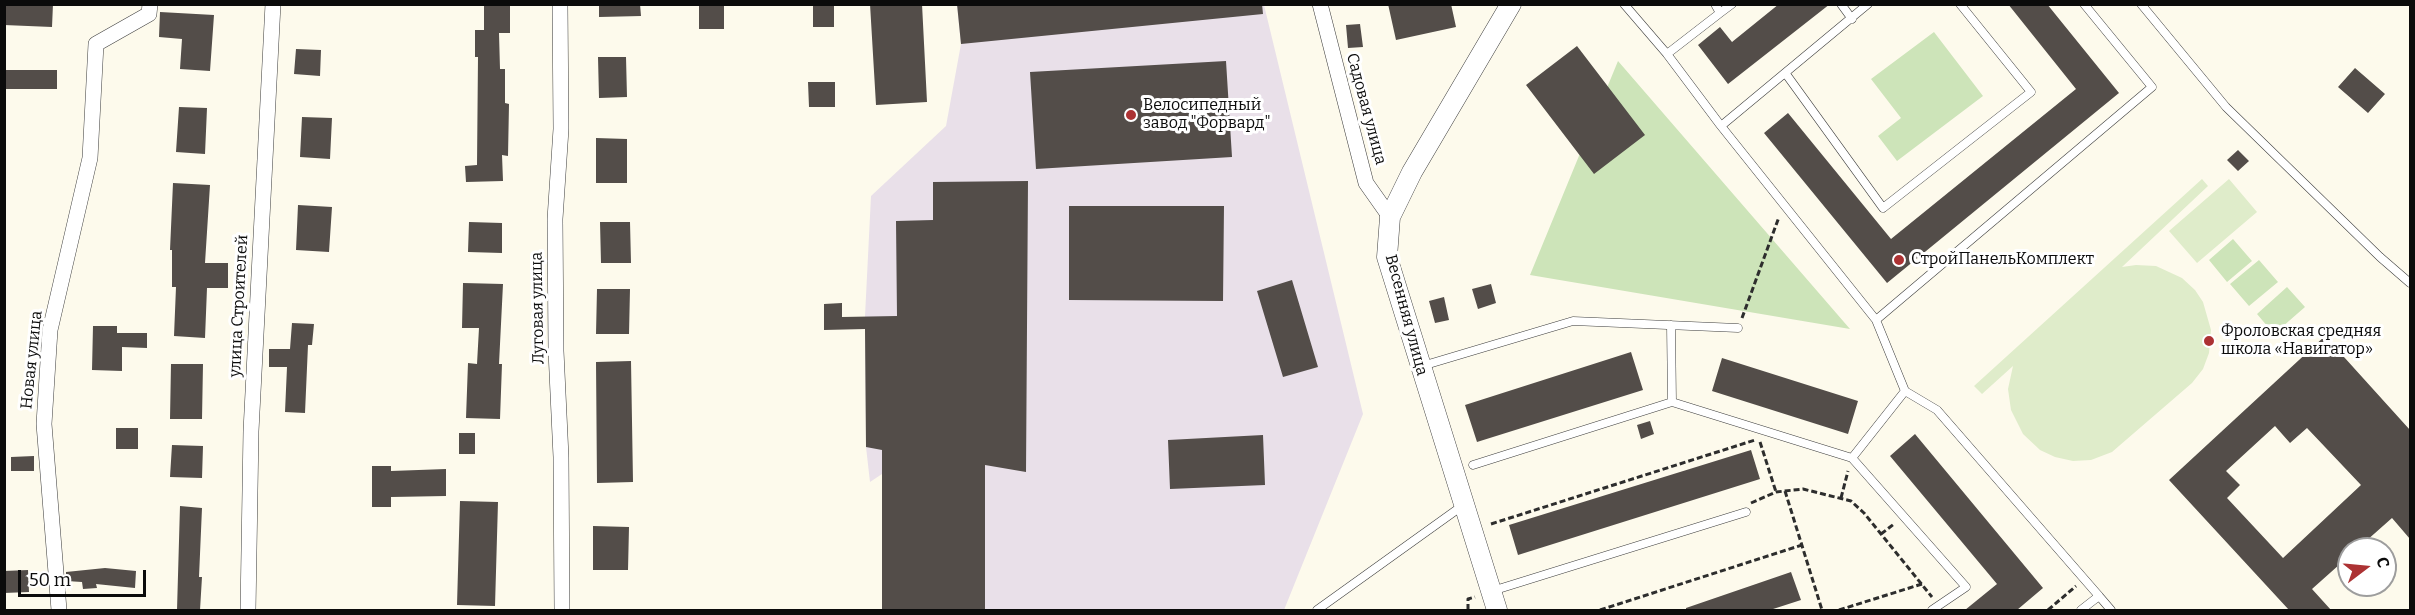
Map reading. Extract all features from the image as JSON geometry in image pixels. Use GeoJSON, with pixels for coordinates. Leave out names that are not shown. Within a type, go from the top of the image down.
{"type":"FeatureCollection","features":[{"type":"Feature","properties":{"kind":"street","name":"Новая улица"},"geometry":{"type":"LineString","coordinates":[[59,610],[44,424],[50,330],[90,158],[96,44],[149,14],[150,4]]}},
{"type":"Feature","properties":{"kind":"street","name":"улица Строителей"},"geometry":{"type":"LineString","coordinates":[[248,610],[251,431],[273,4]]}},
{"type":"Feature","properties":{"kind":"street","name":"Луговая улица"},"geometry":{"type":"LineString","coordinates":[[560,4],[561,129],[555,219],[562,610]]}},
{"type":"Feature","properties":{"kind":"street","name":"Садовая улица"},"geometry":{"type":"LineString","coordinates":[[1320,4],[1366,183],[1390,217]]}},
{"type":"Feature","properties":{"kind":"street","name":"Весенняя улица"},"geometry":{"type":"LineString","coordinates":[[1497,610],[1387,257],[1390,217],[1412,172],[1510,4]]}},
{"type":"Feature","properties":{"kind":"lane"},"geometry":{"type":"LineString","coordinates":[[1624,4],[1667,54],[1721,126],[1876,320],[1905,391],[1937,410],[2111,610]]}},
{"type":"Feature","properties":{"kind":"lane"},"geometry":{"type":"LineString","coordinates":[[1715,4],[1720,13]]}},
{"type":"Feature","properties":{"kind":"lane"},"geometry":{"type":"LineString","coordinates":[[1667,54],[1732,4]]}},
{"type":"Feature","properties":{"kind":"lane"},"geometry":{"type":"LineString","coordinates":[[1841,4],[1852,19]]}},
{"type":"Feature","properties":{"kind":"lane"},"geometry":{"type":"LineString","coordinates":[[1721,126],[1868,4]]}},
{"type":"Feature","properties":{"kind":"lane"},"geometry":{"type":"LineString","coordinates":[[1786,74],[1883,208],[2031,92],[1960,4]]}},
{"type":"Feature","properties":{"kind":"lane"},"geometry":{"type":"LineString","coordinates":[[1876,320],[2152,87],[2084,4]]}},
{"type":"Feature","properties":{"kind":"lane"},"geometry":{"type":"LineString","coordinates":[[2141,4],[2226,107],[2380,257],[2410,283]]}},
{"type":"Feature","properties":{"kind":"lane"},"geometry":{"type":"LineString","coordinates":[[1420,367],[1573,321],[1738,328]]}},
{"type":"Feature","properties":{"kind":"lane"},"geometry":{"type":"LineString","coordinates":[[1671,325],[1672,402]]}},
{"type":"Feature","properties":{"kind":"lane"},"geometry":{"type":"LineString","coordinates":[[1852,458],[1905,391]]}},
{"type":"Feature","properties":{"kind":"lane"},"geometry":{"type":"LineString","coordinates":[[1473,465],[1672,402],[1852,458],[1966,587],[1932,610]]}},
{"type":"Feature","properties":{"kind":"lane"},"geometry":{"type":"LineString","coordinates":[[1317,610],[1464,505]]}},
{"type":"Feature","properties":{"kind":"lane"},"geometry":{"type":"LineString","coordinates":[[1491,591],[1746,512]]}},
{"type":"Feature","properties":{"kind":"lane"},"geometry":{"type":"LineString","coordinates":[[2081,610],[2099,596]]}},
{"type":"Feature","properties":{"kind":"path"},"geometry":{"type":"LineString","coordinates":[[1738,328],[1784,204]]}},
{"type":"Feature","properties":{"kind":"path"},"geometry":{"type":"LineString","coordinates":[[1491,524],[1758,439],[1776,492]]}},
{"type":"Feature","properties":{"kind":"path"},"geometry":{"type":"LineString","coordinates":[[1841,498],[1852,458]]}},
{"type":"Feature","properties":{"kind":"path"},"geometry":{"type":"LineString","coordinates":[[1746,512],[1747,504],[1776,492],[1803,489],[1851,501],[1939,605]]}},
{"type":"Feature","properties":{"kind":"path"},"geometry":{"type":"LineString","coordinates":[[1785,491],[1822,610]]}},
{"type":"Feature","properties":{"kind":"path"},"geometry":{"type":"LineString","coordinates":[[1881,534],[1904,517]]}},
{"type":"Feature","properties":{"kind":"path"},"geometry":{"type":"LineString","coordinates":[[1600,610],[1802,545]]}},
{"type":"Feature","properties":{"kind":"path"},"geometry":{"type":"LineString","coordinates":[[2048,610],[2084,578]]}},
{"type":"Feature","properties":{"kind":"path"},"geometry":{"type":"LineString","coordinates":[[1839,610],[1922,584]]}},
{"type":"Feature","properties":{"kind":"shaded area"},"geometry":{"type":"Polygon","coordinates":[[[957,5],[1264,5],[1363,414],[1284,610],[882,610],[882,474],[870,482],[866,447],[865,316],[871,196],[946,126],[961,44],[957,5]]]}},
{"type":"Feature","properties":{"kind":"green space"},"geometry":{"type":"Polygon","coordinates":[[[1934,32],[1983,96],[1897,161],[1878,136],[1901,118],[1871,79],[1934,32]]]}},
{"type":"Feature","properties":{"kind":"green space"},"geometry":{"type":"Polygon","coordinates":[[[1618,61],[1850,329],[1530,275],[1618,61]]]}},
{"type":"Feature","properties":{"kind":"green space"},"geometry":{"type":"Polygon","coordinates":[[[2202,179],[2208,186],[2122,267],[2156,266],[2182,278],[2195,290],[2203,302],[2211,330],[2209,353],[2203,369],[2192,383],[2112,452],[2091,460],[2073,461],[2055,457],[2040,450],[2023,434],[2011,410],[2008,389],[2013,366],[1982,394],[1974,386],[2202,179]]]}},
{"type":"Feature","properties":{"kind":"green space"},"geometry":{"type":"Polygon","coordinates":[[[2229,179],[2257,212],[2197,263],[2169,231],[2229,179]]]}},
{"type":"Feature","properties":{"kind":"green space"},"geometry":{"type":"Polygon","coordinates":[[[2233,239],[2252,261],[2227,282],[2209,260],[2233,239]]]}},
{"type":"Feature","properties":{"kind":"green space"},"geometry":{"type":"Polygon","coordinates":[[[2259,260],[2278,282],[2249,306],[2230,284],[2259,260]]]}},
{"type":"Feature","properties":{"kind":"green space"},"geometry":{"type":"Polygon","coordinates":[[[2287,287],[2305,307],[2274,334],[2257,314],[2287,287]]]}},
{"type":"Feature","properties":{"kind":"building"},"geometry":{"type":"Polygon","coordinates":[[[4,4],[53,4],[52,27],[4,25],[4,4]]]}},
{"type":"Feature","properties":{"kind":"building"},"geometry":{"type":"Polygon","coordinates":[[[484,4],[510,4],[510,33],[499,33],[500,69],[505,69],[505,103],[509,104],[508,156],[502,155],[503,181],[466,182],[465,166],[477,165],[478,57],[475,57],[475,30],[484,30],[484,4]]]}},
{"type":"Feature","properties":{"kind":"building"},"geometry":{"type":"Polygon","coordinates":[[[599,4],[640,4],[641,16],[599,17],[599,4]]]}},
{"type":"Feature","properties":{"kind":"building"},"geometry":{"type":"Polygon","coordinates":[[[699,4],[724,4],[724,29],[699,29],[699,4]]]}},
{"type":"Feature","properties":{"kind":"building"},"geometry":{"type":"Polygon","coordinates":[[[813,4],[834,4],[834,27],[813,27],[813,4]]]}},
{"type":"Feature","properties":{"kind":"building"},"geometry":{"type":"Polygon","coordinates":[[[870,4],[922,4],[927,102],[876,105],[870,4]]]}},
{"type":"Feature","properties":{"kind":"building"},"geometry":{"type":"Polygon","coordinates":[[[957,4],[1262,4],[1263,14],[961,44],[957,4]]]}},
{"type":"Feature","properties":{"kind":"building"},"geometry":{"type":"Polygon","coordinates":[[[1388,4],[1451,4],[1456,27],[1396,40],[1388,4]]]}},
{"type":"Feature","properties":{"kind":"building"},"geometry":{"type":"Polygon","coordinates":[[[1779,4],[1830,4],[1728,84],[1698,45],[1720,27],[1732,42],[1779,4]]]}},
{"type":"Feature","properties":{"kind":"building"},"geometry":{"type":"Polygon","coordinates":[[[2008,4],[2047,4],[2119,93],[1887,283],[1764,133],[1788,113],[1891,239],[2076,89],[2008,4]]]}},
{"type":"Feature","properties":{"kind":"building"},"geometry":{"type":"Polygon","coordinates":[[[160,12],[214,15],[210,71],[180,69],[182,39],[159,37],[160,12]]]}},
{"type":"Feature","properties":{"kind":"building"},"geometry":{"type":"Polygon","coordinates":[[[1360,24],[1363,47],[1348,48],[1346,25],[1360,24]]]}},
{"type":"Feature","properties":{"kind":"building"},"geometry":{"type":"Polygon","coordinates":[[[1577,46],[1645,135],[1594,174],[1526,85],[1577,46]]]}},
{"type":"Feature","properties":{"kind":"building"},"geometry":{"type":"Polygon","coordinates":[[[296,49],[321,50],[320,76],[294,74],[296,49]]]}},
{"type":"Feature","properties":{"kind":"building"},"geometry":{"type":"Polygon","coordinates":[[[598,57],[626,57],[627,97],[599,98],[598,57]]]}},
{"type":"Feature","properties":{"kind":"building","name":"Велосипедный завод \"Форвард\""},"geometry":{"type":"Polygon","coordinates":[[[1226,61],[1232,157],[1036,169],[1030,72],[1226,61]]]}},
{"type":"Feature","properties":{"kind":"building"},"geometry":{"type":"Polygon","coordinates":[[[2355,68],[2385,94],[2368,113],[2338,87],[2355,68]]]}},
{"type":"Feature","properties":{"kind":"building"},"geometry":{"type":"Polygon","coordinates":[[[4,70],[57,70],[57,89],[4,89],[4,70]]]}},
{"type":"Feature","properties":{"kind":"building"},"geometry":{"type":"Polygon","coordinates":[[[808,82],[835,82],[835,107],[809,107],[808,82]]]}},
{"type":"Feature","properties":{"kind":"building"},"geometry":{"type":"Polygon","coordinates":[[[179,107],[207,108],[205,154],[176,152],[179,107]]]}},
{"type":"Feature","properties":{"kind":"building"},"geometry":{"type":"Polygon","coordinates":[[[302,117],[332,118],[330,159],[300,157],[302,117]]]}},
{"type":"Feature","properties":{"kind":"building"},"geometry":{"type":"Polygon","coordinates":[[[596,138],[627,139],[627,183],[596,183],[596,138]]]}},
{"type":"Feature","properties":{"kind":"building"},"geometry":{"type":"Polygon","coordinates":[[[2238,150],[2249,161],[2238,171],[2227,160],[2238,150]]]}},
{"type":"Feature","properties":{"kind":"building"},"geometry":{"type":"Polygon","coordinates":[[[1028,181],[1026,472],[985,465],[985,610],[882,610],[882,450],[866,447],[865,329],[824,330],[824,304],[842,303],[842,317],[897,316],[896,221],[933,220],[933,182],[1028,181]]]}},
{"type":"Feature","properties":{"kind":"building"},"geometry":{"type":"Polygon","coordinates":[[[173,183],[210,185],[205,263],[228,263],[228,288],[207,288],[205,338],[174,336],[176,287],[172,287],[172,250],[170,250],[173,183]]]}},
{"type":"Feature","properties":{"kind":"building"},"geometry":{"type":"Polygon","coordinates":[[[298,205],[332,207],[329,252],[296,250],[298,205]]]}},
{"type":"Feature","properties":{"kind":"building"},"geometry":{"type":"Polygon","coordinates":[[[1069,206],[1224,206],[1223,301],[1069,300],[1069,206]]]}},
{"type":"Feature","properties":{"kind":"building"},"geometry":{"type":"Polygon","coordinates":[[[469,222],[502,223],[502,253],[468,252],[469,222]]]}},
{"type":"Feature","properties":{"kind":"building"},"geometry":{"type":"Polygon","coordinates":[[[600,222],[630,222],[631,263],[601,263],[600,222]]]}},
{"type":"Feature","properties":{"kind":"building"},"geometry":{"type":"Polygon","coordinates":[[[1292,280],[1318,367],[1283,377],[1257,291],[1292,280]]]}},
{"type":"Feature","properties":{"kind":"building"},"geometry":{"type":"Polygon","coordinates":[[[463,283],[503,284],[499,364],[502,364],[500,419],[466,418],[468,363],[477,364],[479,328],[462,328],[463,283]]]}},
{"type":"Feature","properties":{"kind":"building"},"geometry":{"type":"Polygon","coordinates":[[[1491,284],[1496,303],[1478,309],[1472,289],[1491,284]]]}},
{"type":"Feature","properties":{"kind":"building"},"geometry":{"type":"Polygon","coordinates":[[[597,289],[630,289],[629,334],[596,334],[597,289]]]}},
{"type":"Feature","properties":{"kind":"building"},"geometry":{"type":"Polygon","coordinates":[[[1444,297],[1449,320],[1435,323],[1429,301],[1444,297]]]}},
{"type":"Feature","properties":{"kind":"building"},"geometry":{"type":"Polygon","coordinates":[[[292,323],[314,324],[312,345],[308,345],[305,413],[285,412],[287,367],[269,367],[269,349],[290,349],[292,323]]]}},
{"type":"Feature","properties":{"kind":"building"},"geometry":{"type":"Polygon","coordinates":[[[93,326],[117,326],[117,333],[147,333],[147,348],[122,347],[122,371],[92,370],[93,326]]]}},
{"type":"Feature","properties":{"kind":"building"},"geometry":{"type":"Polygon","coordinates":[[[2325,336],[2410,430],[2410,539],[2392,518],[2371,537],[2337,537],[2337,567],[2312,589],[2331,610],[2289,610],[2169,480],[2325,336]],[[2275,426],[2226,471],[2240,485],[2227,498],[2283,558],[2361,485],[2307,428],[2290,443],[2275,426]]]}},
{"type":"Feature","properties":{"kind":"building"},"geometry":{"type":"Polygon","coordinates":[[[1631,352],[1643,390],[1477,442],[1465,405],[1631,352]]]}},
{"type":"Feature","properties":{"kind":"building"},"geometry":{"type":"Polygon","coordinates":[[[1722,358],[1858,401],[1848,434],[1712,391],[1722,358]]]}},
{"type":"Feature","properties":{"kind":"building"},"geometry":{"type":"Polygon","coordinates":[[[631,361],[633,482],[597,483],[596,362],[631,361]]]}},
{"type":"Feature","properties":{"kind":"building"},"geometry":{"type":"Polygon","coordinates":[[[171,364],[203,364],[202,419],[170,419],[171,364]]]}},
{"type":"Feature","properties":{"kind":"building"},"geometry":{"type":"Polygon","coordinates":[[[1650,421],[1654,434],[1641,439],[1637,425],[1650,421]]]}},
{"type":"Feature","properties":{"kind":"building"},"geometry":{"type":"Polygon","coordinates":[[[116,428],[138,428],[138,449],[116,449],[116,428]]]}},
{"type":"Feature","properties":{"kind":"building"},"geometry":{"type":"Polygon","coordinates":[[[459,433],[475,433],[475,454],[459,454],[459,433]]]}},
{"type":"Feature","properties":{"kind":"building"},"geometry":{"type":"Polygon","coordinates":[[[1915,434],[2043,588],[2017,610],[1965,610],[1997,584],[1890,456],[1915,434]]]}},
{"type":"Feature","properties":{"kind":"building"},"geometry":{"type":"Polygon","coordinates":[[[1263,435],[1265,485],[1170,489],[1168,440],[1263,435]]]}},
{"type":"Feature","properties":{"kind":"building"},"geometry":{"type":"Polygon","coordinates":[[[172,445],[203,446],[202,478],[170,477],[172,445]]]}},
{"type":"Feature","properties":{"kind":"building"},"geometry":{"type":"Polygon","coordinates":[[[1751,450],[1760,479],[1518,555],[1509,525],[1751,450]]]}},
{"type":"Feature","properties":{"kind":"building"},"geometry":{"type":"Polygon","coordinates":[[[34,456],[34,471],[11,471],[11,457],[34,456]]]}},
{"type":"Feature","properties":{"kind":"building"},"geometry":{"type":"Polygon","coordinates":[[[372,466],[391,466],[391,471],[446,469],[446,496],[391,497],[391,507],[372,507],[372,466]]]}},
{"type":"Feature","properties":{"kind":"building"},"geometry":{"type":"Polygon","coordinates":[[[460,501],[498,502],[495,606],[457,605],[460,501]]]}},
{"type":"Feature","properties":{"kind":"building"},"geometry":{"type":"Polygon","coordinates":[[[180,506],[202,508],[200,610],[177,610],[180,506]]]}},
{"type":"Feature","properties":{"kind":"building"},"geometry":{"type":"Polygon","coordinates":[[[593,526],[629,527],[628,570],[593,570],[593,526]]]}},
{"type":"Feature","properties":{"kind":"building"},"geometry":{"type":"Polygon","coordinates":[[[105,568],[136,571],[135,588],[96,584],[97,588],[83,589],[82,582],[66,581],[66,572],[105,568]]]}},
{"type":"Feature","properties":{"kind":"building"},"geometry":{"type":"Polygon","coordinates":[[[28,570],[29,592],[4,593],[4,571],[28,570]]]}},
{"type":"Feature","properties":{"kind":"building"},"geometry":{"type":"Polygon","coordinates":[[[1791,572],[1801,600],[1770,610],[1686,610],[1686,608],[1791,572]]]}},
{"type":"Feature","properties":{"kind":"place","name":"Велосипедный завод \"Форвард\""},"geometry":{"type":"Point","coordinates":[1131,115]}},
{"type":"Feature","properties":{"kind":"place","name":"СтройПанельКомплект"},"geometry":{"type":"Point","coordinates":[1899,260]}},
{"type":"Feature","properties":{"kind":"place","name":"Фроловская средняя школа «Навигатор»"},"geometry":{"type":"Point","coordinates":[2209,341]}}]}
